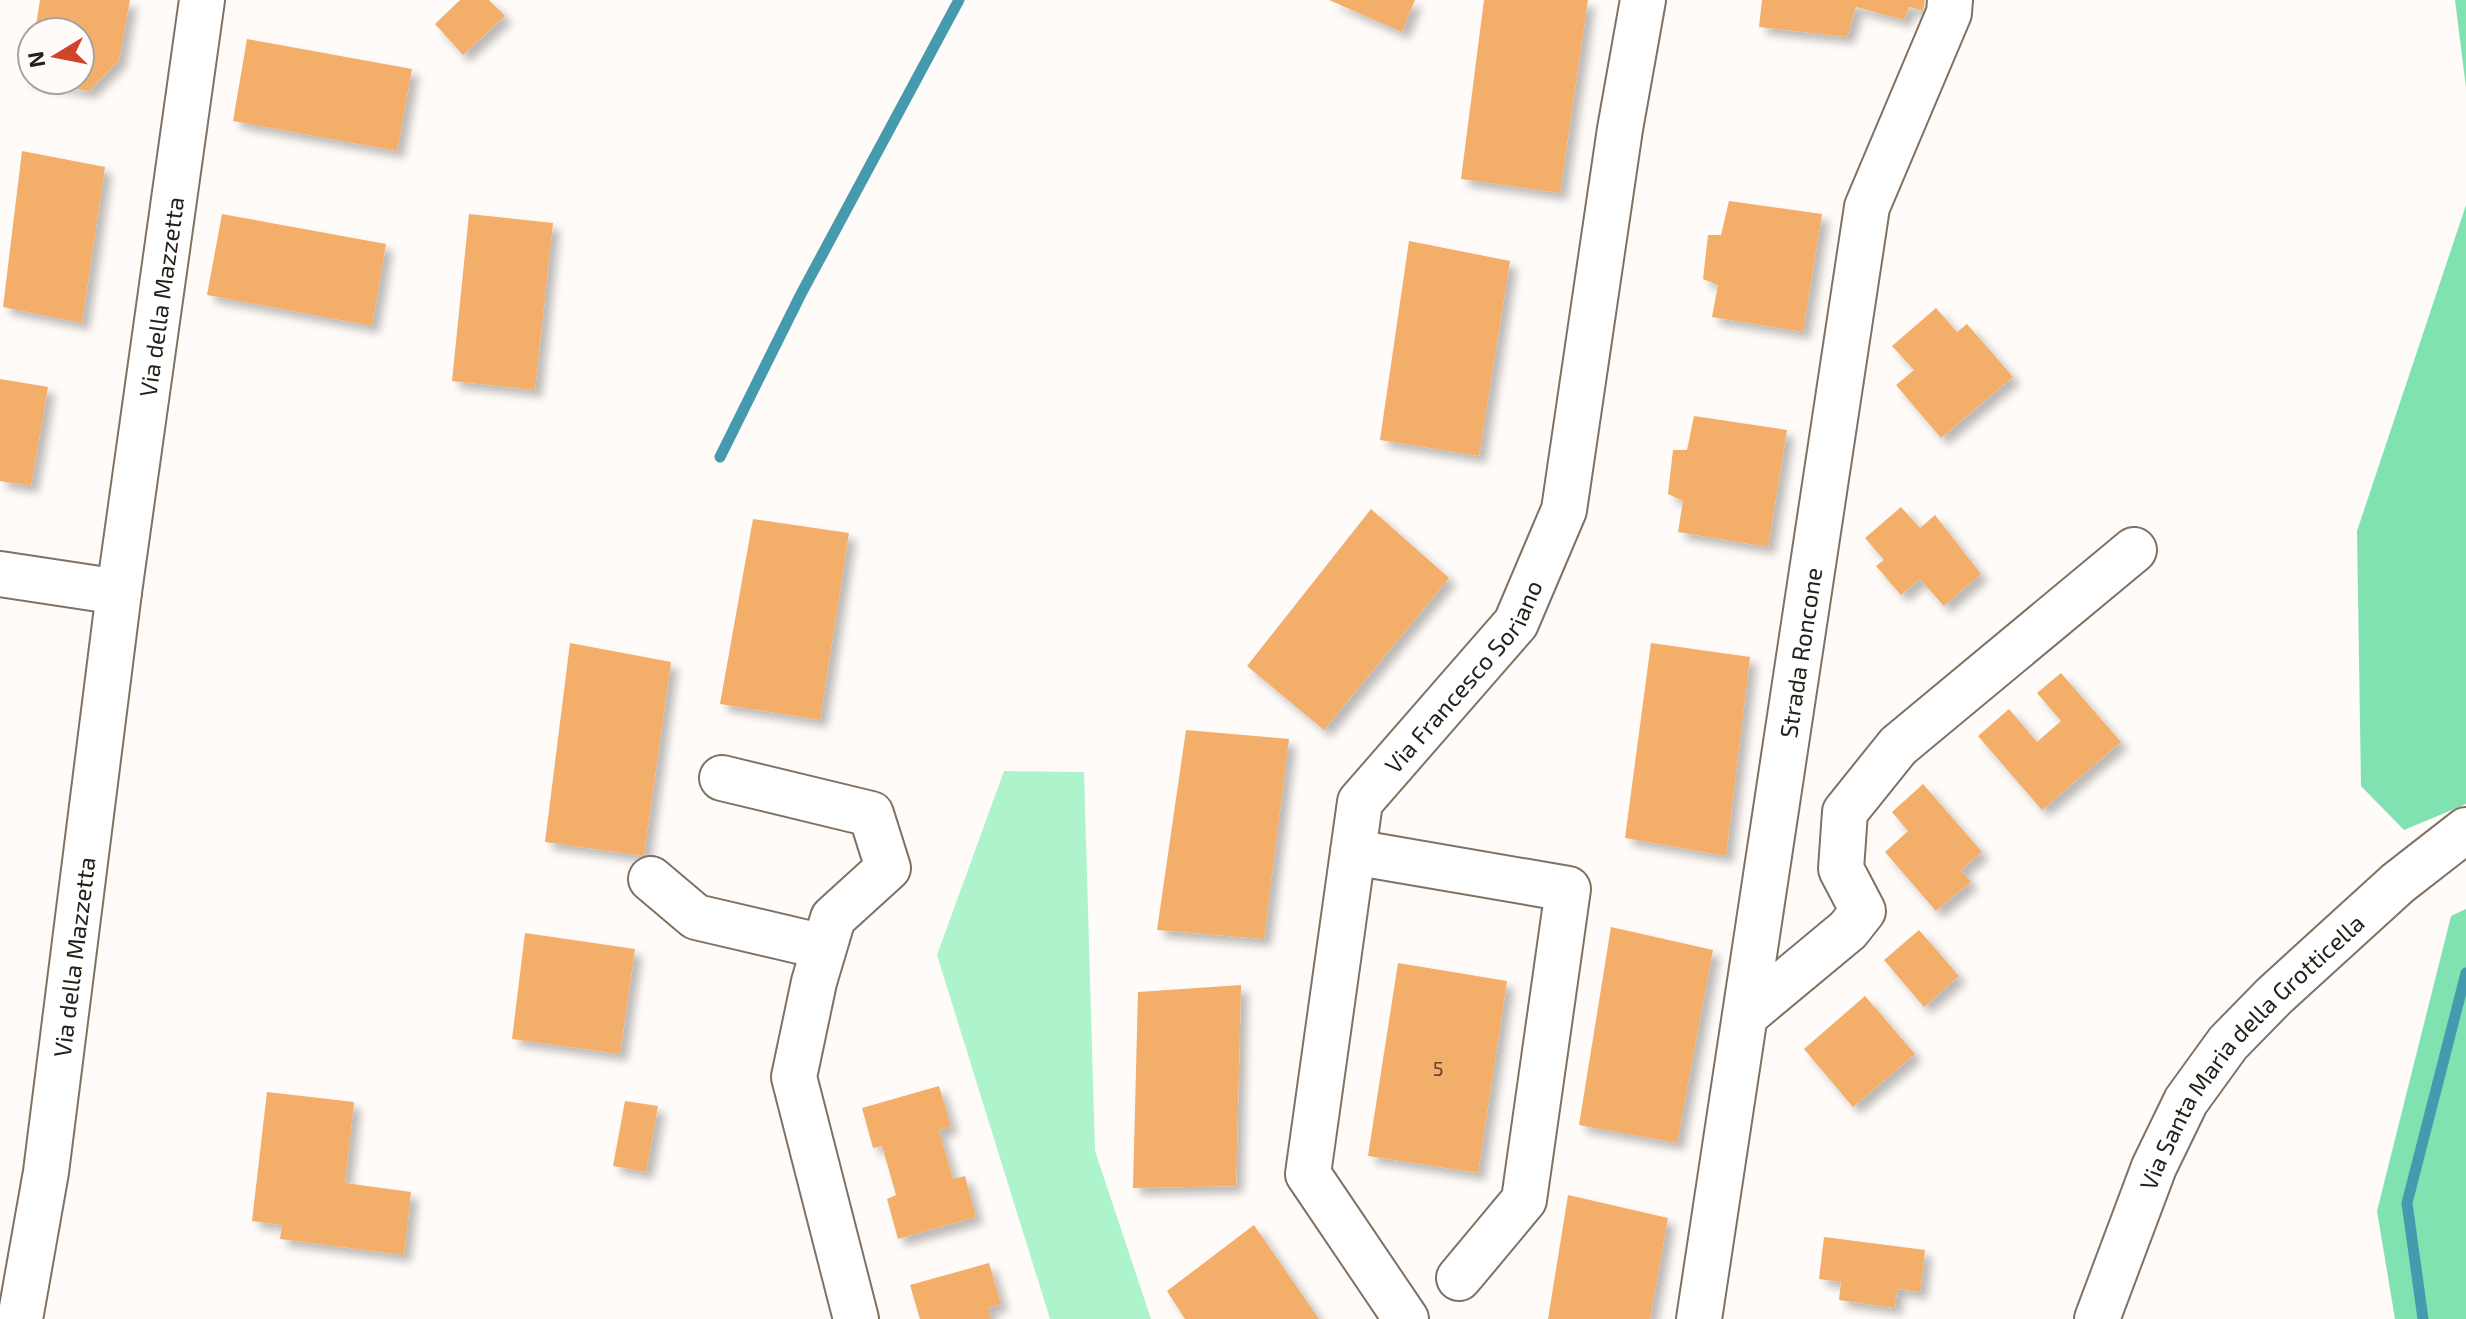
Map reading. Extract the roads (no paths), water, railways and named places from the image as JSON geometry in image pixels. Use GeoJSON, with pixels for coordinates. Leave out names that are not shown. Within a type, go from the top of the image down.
{"type":"FeatureCollection","features":[{"type":"Feature","properties":{"kind":"street","name":"Via della Mazzetta"},"geometry":{"type":"LineString","coordinates":[[20,1319],[46,1172],[119,592],[202,0]]}},
{"type":"Feature","properties":{"kind":"street","name":"Via Francesco Soriano"},"geometry":{"type":"LineString","coordinates":[[1406,1319],[1308,1174],[1360,802],[1516,623],[1564,510],[1620,129],[1643,0]]}},
{"type":"Feature","properties":{"kind":"street","name":"Strada Roncone"},"geometry":{"type":"LineString","coordinates":[[1699,1319],[1867,207],[1949,13],[1950,0]]}},
{"type":"Feature","properties":{"kind":"street"},"geometry":{"type":"LineString","coordinates":[[1747,1014],[1848,930],[1863,911],[1841,869],[1845,812],[1898,746],[2134,550]]}},
{"type":"Feature","properties":{"kind":"street"},"geometry":{"type":"LineString","coordinates":[[0,574],[119,592]]}},
{"type":"Feature","properties":{"kind":"street"},"geometry":{"type":"LineString","coordinates":[[722,778],[871,814],[888,868],[833,918],[814,982],[794,1077],[856,1319]]}},
{"type":"Feature","properties":{"kind":"street","name":"Via Santa Maria della Grotticella"},"geometry":{"type":"LineString","coordinates":[[2097,1319],[2154,1167],[2186,1101],[2228,1043],[2274,996],[2398,883],[2466,830]]}},
{"type":"Feature","properties":{"kind":"street"},"geometry":{"type":"LineString","coordinates":[[1353,852],[1568,889],[1524,1200],[1459,1278]]}},
{"type":"Feature","properties":{"kind":"street"},"geometry":{"type":"LineString","coordinates":[[651,879],[696,917],[824,947]]}},
{"type":"Feature","properties":{"kind":"waterway"},"geometry":{"type":"LineString","coordinates":[[720,457],[801,294],[959,0]]}},
{"type":"Feature","properties":{"kind":"waterway"},"geometry":{"type":"LineString","coordinates":[[2423,1319],[2407,1203],[2466,973]]}}]}
